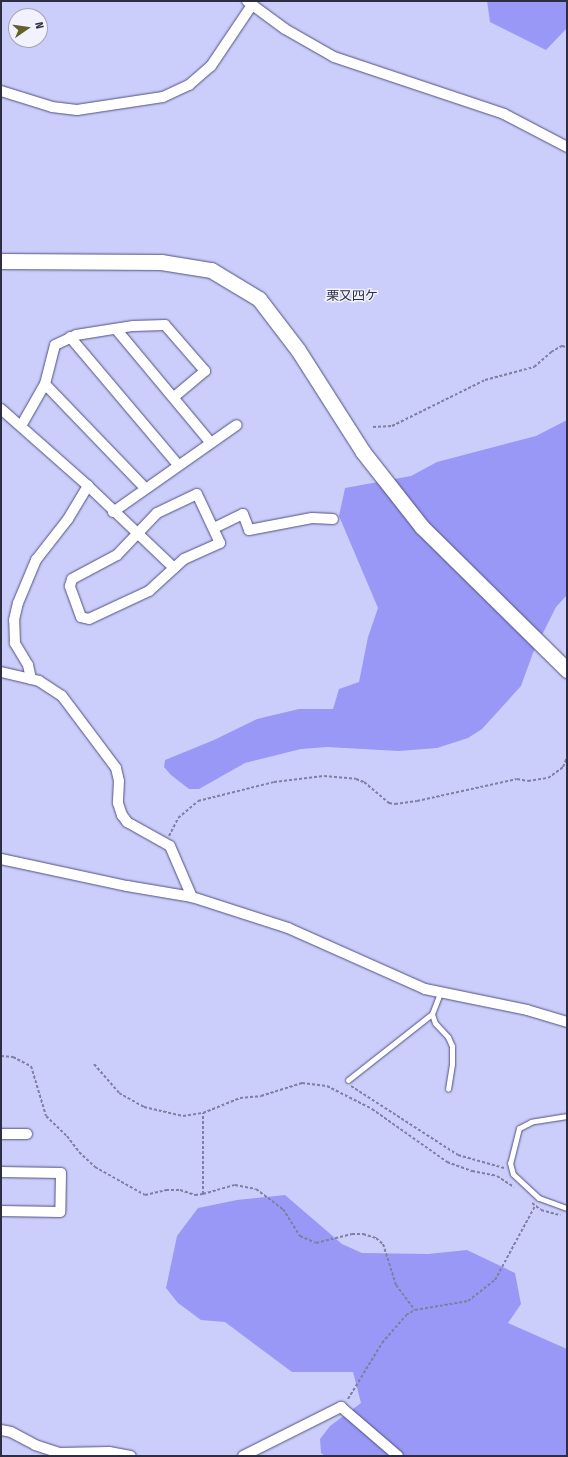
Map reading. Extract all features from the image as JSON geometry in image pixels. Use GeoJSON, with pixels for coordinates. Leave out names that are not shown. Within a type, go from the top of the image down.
{"type":"FeatureCollection","features":[{"type":"Feature","properties":{"kind":"street"},"geometry":{"type":"LineString","coordinates":[[1,91],[52,107],[77,110],[163,97],[189,85],[210,66],[249,3],[285,29],[334,57],[504,114],[567,147]]}},
{"type":"Feature","properties":{"kind":"street"},"geometry":{"type":"LineString","coordinates":[[1,261],[161,262],[211,270],[259,299],[298,350],[363,452],[422,527],[567,670]]}},
{"type":"Feature","properties":{"kind":"street"},"geometry":{"type":"LineString","coordinates":[[21,426],[29,416],[45,384],[55,345],[70,337],[133,326],[165,325],[205,371],[174,397]]}},
{"type":"Feature","properties":{"kind":"street"},"geometry":{"type":"LineString","coordinates":[[116,329],[211,443]]}},
{"type":"Feature","properties":{"kind":"street"},"geometry":{"type":"LineString","coordinates":[[70,337],[178,465]]}},
{"type":"Feature","properties":{"kind":"street"},"geometry":{"type":"LineString","coordinates":[[45,384],[145,488]]}},
{"type":"Feature","properties":{"kind":"street"},"geometry":{"type":"LineString","coordinates":[[1,409],[88,486],[137,536],[174,568]]}},
{"type":"Feature","properties":{"kind":"street"},"geometry":{"type":"LineString","coordinates":[[113,512],[237,424]]}},
{"type":"Feature","properties":{"kind":"street"},"geometry":{"type":"LineString","coordinates":[[31,679],[28,665],[15,644],[14,620],[18,603],[36,560],[68,519],[88,486]]}},
{"type":"Feature","properties":{"kind":"street"},"geometry":{"type":"LineString","coordinates":[[197,494],[214,528],[220,543],[191,555],[174,568],[150,591],[89,619],[83,618],[70,586],[72,580],[117,555],[137,536],[157,513],[197,494]]}},
{"type":"Feature","properties":{"kind":"street"},"geometry":{"type":"LineString","coordinates":[[214,528],[243,514],[249,530],[312,518],[333,519]]}},
{"type":"Feature","properties":{"kind":"street"},"geometry":{"type":"LineString","coordinates":[[1,672],[46,684],[62,696],[116,768],[119,781],[118,803],[127,822],[167,842],[173,852],[192,897]]}},
{"type":"Feature","properties":{"kind":"street"},"geometry":{"type":"LineString","coordinates":[[1,859],[127,886],[192,897],[288,928],[425,989],[527,1010],[567,1022]]}},
{"type":"Feature","properties":{"kind":"street"},"geometry":{"type":"LineString","coordinates":[[1,1134],[27,1134]]}},
{"type":"Feature","properties":{"kind":"street"},"geometry":{"type":"LineString","coordinates":[[1,1172],[61,1172],[60,1212],[1,1211]]}},
{"type":"Feature","properties":{"kind":"street"},"geometry":{"type":"LineString","coordinates":[[243,1456],[341,1407],[398,1456]]}},
{"type":"Feature","properties":{"kind":"street"},"geometry":{"type":"LineString","coordinates":[[1,1430],[11,1432],[35,1445],[59,1453],[109,1452],[131,1456]]}},
{"type":"Feature","properties":{"kind":"lane"},"geometry":{"type":"LineString","coordinates":[[348,1080],[432,1014],[440,993]]}},
{"type":"Feature","properties":{"kind":"lane"},"geometry":{"type":"LineString","coordinates":[[432,1014],[435,1023],[448,1037],[452,1046],[452,1064],[448,1089]]}},
{"type":"Feature","properties":{"kind":"lane"},"geometry":{"type":"LineString","coordinates":[[567,1116],[531,1122],[519,1128],[511,1156],[511,1170],[539,1198],[567,1208]]}},
{"type":"Feature","properties":{"kind":"path"},"geometry":{"type":"LineString","coordinates":[[373,427],[392,426],[485,380],[534,367],[551,352],[562,346],[567,347]]}},
{"type":"Feature","properties":{"kind":"path"},"geometry":{"type":"LineString","coordinates":[[167,842],[178,818],[198,801],[274,782],[324,776],[356,779],[364,782],[389,803],[394,804],[417,801],[517,779],[528,781],[548,778],[564,767],[567,757],[567,708]]}},
{"type":"Feature","properties":{"kind":"path"},"geometry":{"type":"LineString","coordinates":[[1,1056],[14,1057],[31,1066],[46,1116],[95,1167],[145,1194],[166,1190],[180,1190],[195,1195],[235,1185],[256,1189],[283,1209],[300,1236],[316,1244],[352,1234],[363,1234],[376,1238],[383,1244],[396,1285],[415,1310]]}},
{"type":"Feature","properties":{"kind":"path"},"geometry":{"type":"LineString","coordinates":[[94,1064],[119,1093],[144,1107],[184,1116],[203,1113],[240,1098],[261,1096],[302,1083],[314,1082],[339,1090],[372,1109],[447,1162],[472,1171],[497,1176],[518,1190]]}},
{"type":"Feature","properties":{"kind":"path"},"geometry":{"type":"LineString","coordinates":[[348,1080],[347,1083],[388,1112],[458,1156],[511,1170]]}},
{"type":"Feature","properties":{"kind":"path"},"geometry":{"type":"LineString","coordinates":[[203,1113],[203,1194]]}},
{"type":"Feature","properties":{"kind":"path"},"geometry":{"type":"LineString","coordinates":[[341,1407],[382,1343],[400,1321],[415,1310],[468,1301],[495,1280],[539,1198]]}},
{"type":"Feature","properties":{"kind":"path"},"geometry":{"type":"LineString","coordinates":[[530,1201],[535,1206],[567,1217]]}},
{"type":"Feature","properties":{"kind":"shaded area"},"geometry":{"type":"Polygon","coordinates":[[[487,1],[567,1],[567,28],[546,50],[490,22],[487,1]]]}},
{"type":"Feature","properties":{"kind":"shaded area"},"geometry":{"type":"Polygon","coordinates":[[[567,420],[567,595],[556,607],[533,653],[521,686],[482,729],[468,738],[437,748],[399,751],[327,747],[301,749],[245,763],[199,789],[189,789],[171,775],[164,767],[165,760],[214,740],[257,719],[299,709],[333,709],[339,689],[359,682],[368,637],[378,608],[339,516],[345,488],[411,476],[437,462],[536,436],[567,420]]]}},
{"type":"Feature","properties":{"kind":"shaded area"},"geometry":{"type":"Polygon","coordinates":[[[285,1195],[342,1244],[362,1253],[428,1254],[467,1250],[515,1273],[521,1304],[508,1323],[567,1349],[567,1456],[325,1456],[321,1453],[320,1439],[330,1426],[361,1403],[353,1372],[292,1372],[225,1322],[201,1320],[178,1303],[166,1288],[177,1236],[198,1208],[237,1200],[285,1195]]]}},
{"type":"Feature","properties":{"kind":"district","name":"栗又四ケ"},"geometry":{"type":"Point","coordinates":[352,296]}}]}
